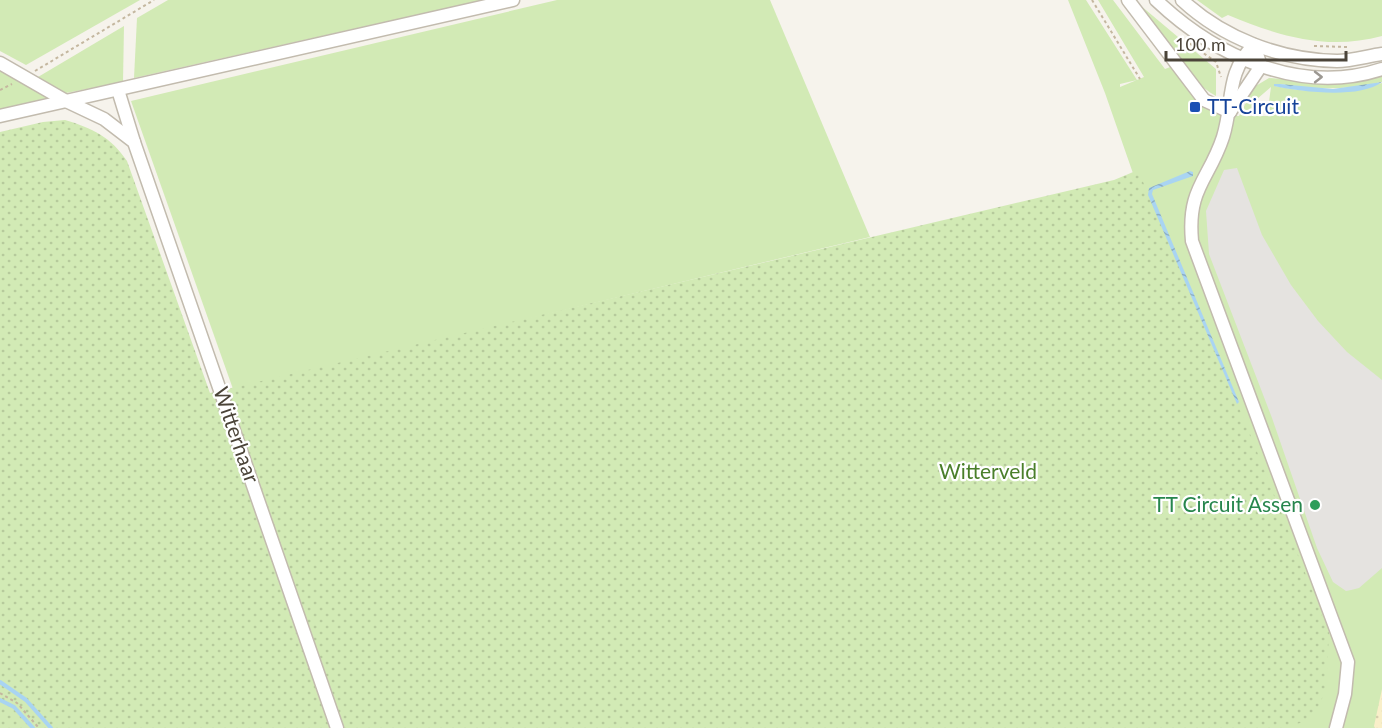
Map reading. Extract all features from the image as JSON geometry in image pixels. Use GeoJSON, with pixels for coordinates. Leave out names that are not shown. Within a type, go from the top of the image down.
{"type":"FeatureCollection","features":[{"type":"Feature","properties":{"kind":"street"},"geometry":{"type":"LineString","coordinates":[[0,116],[513,0]]}},
{"type":"Feature","properties":{"kind":"street"},"geometry":{"type":"LineString","coordinates":[[1128,0],[1204,100],[1230,112]]}},
{"type":"Feature","properties":{"kind":"street"},"geometry":{"type":"LineString","coordinates":[[1156,0],[1212,51],[1261,66],[1306,77],[1347,77],[1382,69]]}},
{"type":"Feature","properties":{"kind":"street"},"geometry":{"type":"LineString","coordinates":[[1182,0],[1205,20],[1254,45],[1304,58],[1339,61],[1382,54]]}},
{"type":"Feature","properties":{"kind":"street"},"geometry":{"type":"LineString","coordinates":[[1230,112],[1229,97],[1240,59],[1254,45]]}},
{"type":"Feature","properties":{"kind":"street"},"geometry":{"type":"LineString","coordinates":[[1254,45],[1261,66]]}},
{"type":"Feature","properties":{"kind":"street"},"geometry":{"type":"LineString","coordinates":[[0,63],[66,101],[104,119],[134,142]]}},
{"type":"Feature","properties":{"kind":"street"},"geometry":{"type":"LineString","coordinates":[[1261,66],[1230,112],[1222,141],[1192,204],[1192,241],[1348,662],[1345,694],[1336,728]]}},
{"type":"Feature","properties":{"kind":"street","name":"Witterhaar"},"geometry":{"type":"LineString","coordinates":[[118,90],[337,728]]}},
{"type":"Feature","properties":{"kind":"path"},"geometry":{"type":"LineString","coordinates":[[0,90],[154,0]]}},
{"type":"Feature","properties":{"kind":"path"},"geometry":{"type":"LineString","coordinates":[[1092,0],[1140,80]]}},
{"type":"Feature","properties":{"kind":"path"},"geometry":{"type":"LineString","coordinates":[[1308,46],[1355,48]]}},
{"type":"Feature","properties":{"kind":"path"},"geometry":{"type":"LineString","coordinates":[[0,693],[18,703],[39,728]]}},
{"type":"Feature","properties":{"kind":"green space"},"geometry":{"type":"Polygon","coordinates":[[[0,0],[140,0],[26,65],[0,51],[0,0]]]}},
{"type":"Feature","properties":{"kind":"green space"},"geometry":{"type":"Polygon","coordinates":[[[168,0],[483,0],[134,78],[137,18],[168,0]]]}},
{"type":"Feature","properties":{"kind":"green space"},"geometry":{"type":"Polygon","coordinates":[[[557,0],[770,0],[870,237],[233,389],[131,101],[557,0]]]}},
{"type":"Feature","properties":{"kind":"green space","name":"TT Circuit Assen"},"geometry":{"type":"Polygon","coordinates":[[[1068,0],[1086,0],[1137,80],[1144,77],[1098,0],[1113,0],[1165,69],[1173,66],[1200,101],[1215,112],[1226,115],[1239,116],[1254,87],[1269,78],[1333,83],[1382,76],[1382,82],[1344,88],[1280,84],[1275,86],[1328,91],[1355,89],[1382,83],[1382,728],[1232,728],[1318,704],[1105,93],[1068,0]],[[1137,80],[1120,84],[1120,87],[1137,80]],[[1271,87],[1257,99],[1247,116],[1267,116],[1271,87]]]}},
{"type":"Feature","properties":{"kind":"green space"},"geometry":{"type":"Polygon","coordinates":[[[1134,0],[1216,69],[1216,96],[1204,88],[1182,66],[1134,0]]]}},
{"type":"Feature","properties":{"kind":"green space"},"geometry":{"type":"Polygon","coordinates":[[[1197,0],[1382,0],[1382,36],[1342,42],[1303,39],[1265,29],[1228,15],[1222,18],[1197,0]]]}},
{"type":"Feature","properties":{"kind":"green space"},"geometry":{"type":"Polygon","coordinates":[[[124,26],[123,82],[66,93],[38,77],[124,26]]]}},
{"type":"Feature","properties":{"kind":"green space"},"geometry":{"type":"Polygon","coordinates":[[[0,70],[53,97],[0,109],[0,70]]]}},
{"type":"Feature","properties":{"kind":"green space","name":"Witterveld"},"geometry":{"type":"Polygon","coordinates":[[[65,120],[100,134],[127,161],[210,393],[1114,180],[1138,170],[1248,429],[1329,633],[1326,690],[1312,720],[1280,728],[0,728],[0,132],[43,122],[65,120]]]}},
{"type":"Feature","properties":{"kind":"sand"},"geometry":{"type":"Polygon","coordinates":[[[1382,689],[1382,728],[1375,728],[1374,726],[1382,689]]]}},
{"type":"Feature","properties":{"kind":"shaded area"},"geometry":{"type":"Polygon","coordinates":[[[1237,168],[1262,235],[1291,285],[1318,321],[1347,352],[1382,380],[1382,568],[1359,588],[1346,591],[1333,582],[1317,548],[1272,418],[1209,254],[1206,211],[1224,170],[1237,168]]]}},
{"type":"Feature","properties":{"kind":"water"},"geometry":{"type":"Polygon","coordinates":[[[1382,82],[1360,91],[1330,93],[1274,86],[1274,84],[1280,84],[1333,89],[1382,82]]]}},
{"type":"Feature","properties":{"kind":"water"},"geometry":{"type":"Polygon","coordinates":[[[1190,171],[1193,172],[1193,176],[1153,190],[1152,194],[1239,402],[1237,404],[1148,195],[1149,188],[1190,171]]]}},
{"type":"Feature","properties":{"kind":"waterway"},"geometry":{"type":"LineString","coordinates":[[0,682],[26,700],[51,728]]}},
{"type":"Feature","properties":{"kind":"waterway"},"geometry":{"type":"LineString","coordinates":[[0,700],[14,707],[33,728]]}},
{"type":"Feature","properties":{"kind":"place","name":"TT-Circuit"},"geometry":{"type":"Point","coordinates":[1195,107]}},
{"type":"Feature","properties":{"kind":"place","name":"TT Circuit Assen"},"geometry":{"type":"Point","coordinates":[1315,505]}}]}
